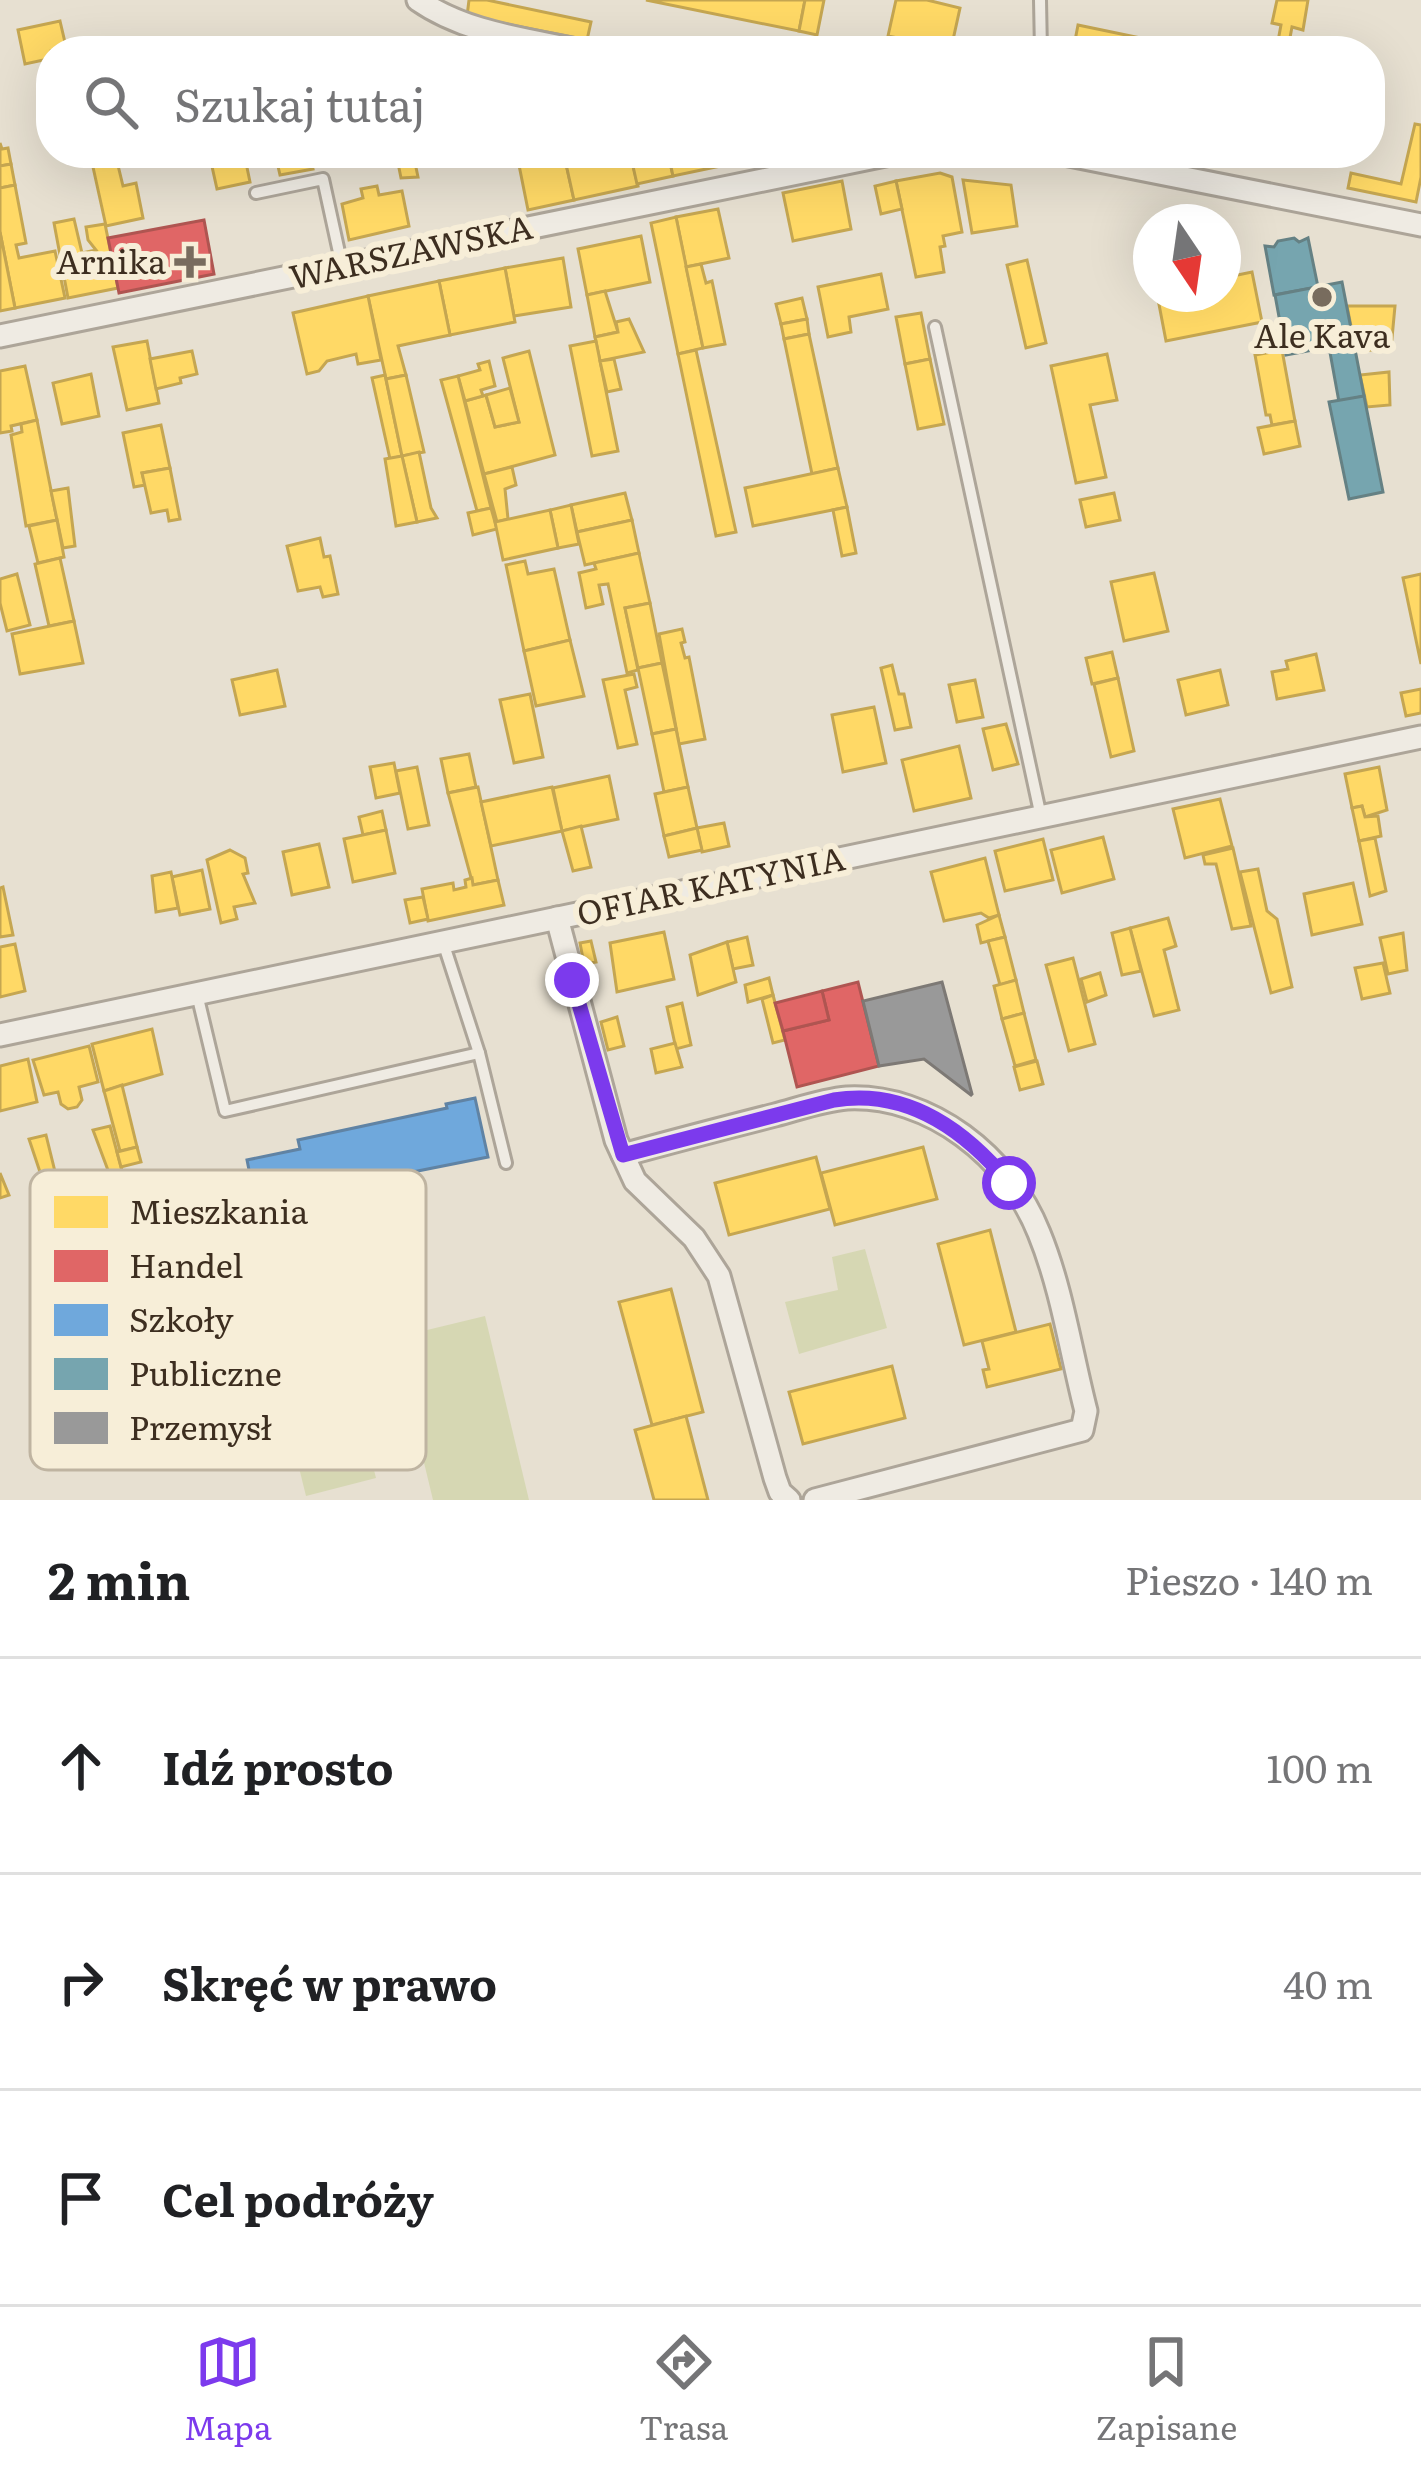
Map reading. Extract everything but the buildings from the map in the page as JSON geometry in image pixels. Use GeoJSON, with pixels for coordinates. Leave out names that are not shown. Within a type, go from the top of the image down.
{"type":"FeatureCollection","features":[{"type":"Feature","properties":{"kind":"street"},"geometry":{"type":"LineString","coordinates":[[418,0],[440,15],[509,36]]}},
{"type":"Feature","properties":{"kind":"street","name":"WARSZAWSKA"},"geometry":{"type":"LineString","coordinates":[[0,336],[788,168]]}},
{"type":"Feature","properties":{"kind":"street"},"geometry":{"type":"LineString","coordinates":[[1134,168],[1421,225]]}},
{"type":"Feature","properties":{"kind":"street","name":"OFIAR KATYNIA"},"geometry":{"type":"LineString","coordinates":[[0,1035],[1421,737]]}},
{"type":"Feature","properties":{"kind":"street"},"geometry":{"type":"LineString","coordinates":[[557,918],[623,1155],[635,1181],[694,1238],[719,1276],[775,1478],[789,1500]]}},
{"type":"Feature","properties":{"kind":"street"},"geometry":{"type":"LineString","coordinates":[[623,1155],[834,1100],[880,1101],[928,1113],[961,1134],[998,1170],[1027,1208],[1045,1247],[1082,1394],[1087,1418],[1082,1430],[815,1500]]}},
{"type":"Feature","properties":{"kind":"lane"},"geometry":{"type":"LineString","coordinates":[[1040,0],[1041,36]]}},
{"type":"Feature","properties":{"kind":"lane"},"geometry":{"type":"LineString","coordinates":[[256,193],[323,178],[342,266]]}},
{"type":"Feature","properties":{"kind":"lane"},"geometry":{"type":"LineString","coordinates":[[935,328],[1041,817]]}},
{"type":"Feature","properties":{"kind":"lane"},"geometry":{"type":"LineString","coordinates":[[443,942],[479,1053],[506,1163]]}},
{"type":"Feature","properties":{"kind":"lane"},"geometry":{"type":"LineString","coordinates":[[196,994],[225,1111],[479,1053]]}},
{"type":"Feature","properties":{"kind":"green space"},"geometry":{"type":"Polygon","coordinates":[[[865,1249],[887,1328],[799,1354],[785,1302],[838,1290],[832,1257],[865,1249]]]}},
{"type":"Feature","properties":{"kind":"green space"},"geometry":{"type":"Polygon","coordinates":[[[485,1316],[529,1500],[433,1500],[426,1470],[426,1330],[485,1316]]]}},
{"type":"Feature","properties":{"kind":"green space"},"geometry":{"type":"Polygon","coordinates":[[[300,1470],[374,1470],[376,1478],[306,1496],[300,1470]]]}},
{"type":"Feature","properties":{"kind":"place","name":"Arnika"},"geometry":{"type":"Point","coordinates":[190,262]}},
{"type":"Feature","properties":{"kind":"place","name":"Ale Kava"},"geometry":{"type":"Point","coordinates":[1322,297]}},
{"type":"Feature","properties":{"kind":"route"},"geometry":{"type":"LineString","coordinates":[[572,980],[623,1155],[834,1100],[862,1099],[914,1108],[935,1117],[976,1147],[1009,1183]]}}]}
